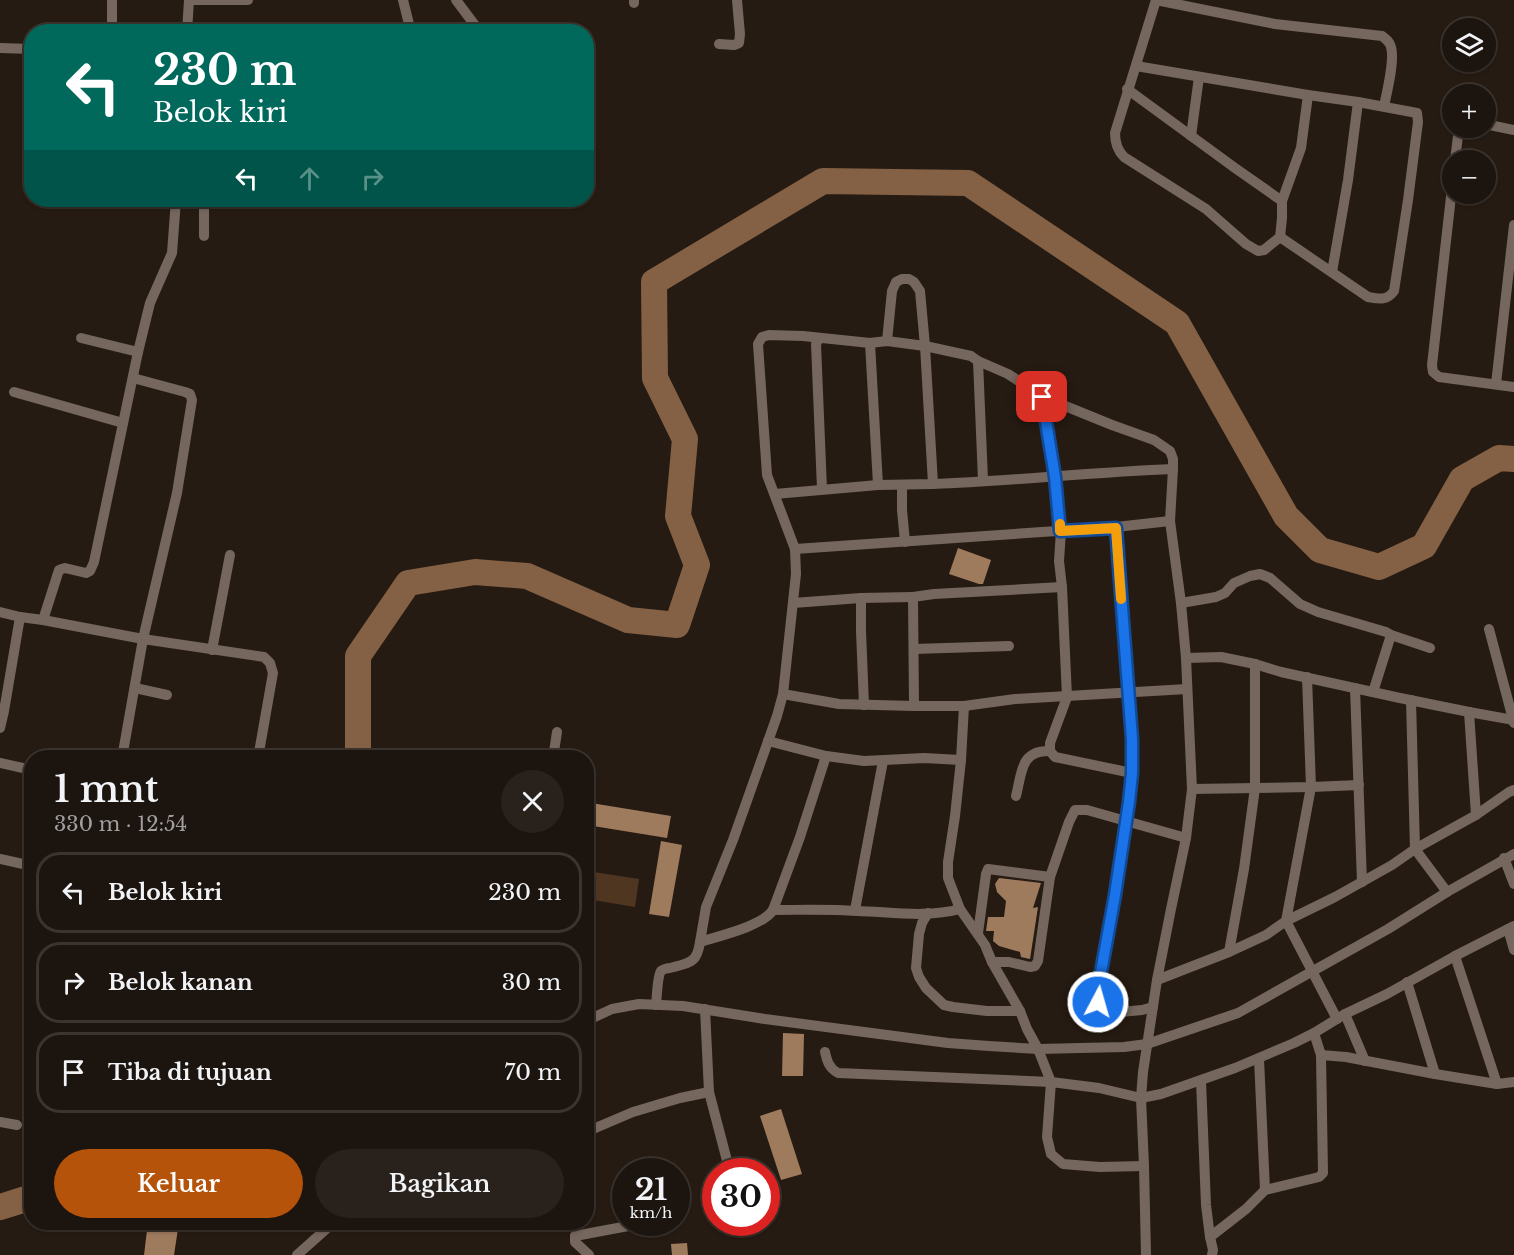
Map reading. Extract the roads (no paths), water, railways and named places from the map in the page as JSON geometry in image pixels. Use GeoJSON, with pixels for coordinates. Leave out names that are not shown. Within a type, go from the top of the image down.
{"type":"FeatureCollection","features":[{"type":"Feature","properties":{"kind":"street"},"geometry":{"type":"LineString","coordinates":[[112,0],[112,24]]}},
{"type":"Feature","properties":{"kind":"street"},"geometry":{"type":"LineString","coordinates":[[188,24],[189,0],[248,0]]}},
{"type":"Feature","properties":{"kind":"street"},"geometry":{"type":"LineString","coordinates":[[403,0],[409,24]]}},
{"type":"Feature","properties":{"kind":"street"},"geometry":{"type":"LineString","coordinates":[[456,0],[474,24]]}},
{"type":"Feature","properties":{"kind":"street"},"geometry":{"type":"LineString","coordinates":[[719,44],[734,45],[739,42],[737,0]]}},
{"type":"Feature","properties":{"kind":"street"},"geometry":{"type":"LineString","coordinates":[[1308,95],[1301,148],[1282,201],[1280,237],[1264,250],[1258,251],[1246,244],[1206,209],[1124,157],[1116,146],[1114,134],[1156,0],[1275,24],[1382,36],[1391,46],[1392,56],[1384,106]]}},
{"type":"Feature","properties":{"kind":"street"},"geometry":{"type":"LineString","coordinates":[[0,48],[24,49]]}},
{"type":"Feature","properties":{"kind":"street"},"geometry":{"type":"LineString","coordinates":[[1136,66],[1417,113],[1418,122],[1408,200],[1394,291],[1390,296],[1382,299],[1368,297],[1280,237]]}},
{"type":"Feature","properties":{"kind":"street"},"geometry":{"type":"LineString","coordinates":[[1191,136],[1199,77]]}},
{"type":"Feature","properties":{"kind":"street"},"geometry":{"type":"LineString","coordinates":[[1128,89],[1282,201]]}},
{"type":"Feature","properties":{"kind":"street"},"geometry":{"type":"LineString","coordinates":[[1332,272],[1348,180],[1358,102]]}},
{"type":"Feature","properties":{"kind":"street"},"geometry":{"type":"LineString","coordinates":[[1496,126],[1514,130]]}},
{"type":"Feature","properties":{"kind":"street"},"geometry":{"type":"LineString","coordinates":[[1450,204],[1433,372],[1439,377],[1514,387]]}},
{"type":"Feature","properties":{"kind":"street"},"geometry":{"type":"LineString","coordinates":[[43,620],[59,570],[65,568],[86,573],[93,567],[150,303],[172,253],[175,207]]}},
{"type":"Feature","properties":{"kind":"street"},"geometry":{"type":"LineString","coordinates":[[204,207],[204,236]]}},
{"type":"Feature","properties":{"kind":"street"},"geometry":{"type":"LineString","coordinates":[[1496,384],[1514,225]]}},
{"type":"Feature","properties":{"kind":"street"},"geometry":{"type":"LineString","coordinates":[[886,341],[892,291],[896,282],[909,279],[920,291],[933,484]]}},
{"type":"Feature","properties":{"kind":"street"},"geometry":{"type":"LineString","coordinates":[[656,1005],[659,977],[662,971],[692,961],[696,957],[706,907],[733,840],[783,694],[796,574],[795,549],[767,475],[758,344],[762,337],[769,335],[803,336],[870,343],[886,341],[925,346],[971,356],[1008,374],[1042,397],[1154,440],[1170,451],[1173,459],[1170,521],[1186,658],[1192,789],[1186,838],[1157,981],[1141,1098],[1146,1255]]}},
{"type":"Feature","properties":{"kind":"street"},"geometry":{"type":"LineString","coordinates":[[81,338],[138,352]]}},
{"type":"Feature","properties":{"kind":"street"},"geometry":{"type":"LineString","coordinates":[[819,338],[816,344],[822,489]]}},
{"type":"Feature","properties":{"kind":"street"},"geometry":{"type":"LineString","coordinates":[[870,343],[878,485]]}},
{"type":"Feature","properties":{"kind":"street"},"geometry":{"type":"LineString","coordinates":[[978,361],[983,480]]}},
{"type":"Feature","properties":{"kind":"street"},"geometry":{"type":"LineString","coordinates":[[123,750],[143,639],[177,493],[192,400],[190,394],[185,392],[133,378]]}},
{"type":"Feature","properties":{"kind":"street"},"geometry":{"type":"LineString","coordinates":[[14,392],[123,423]]}},
{"type":"Feature","properties":{"kind":"street"},"geometry":{"type":"LineString","coordinates":[[1042,397],[1055,477],[1060,531],[1059,561],[1067,697],[1050,743],[1050,751],[1055,757],[1132,773]]}},
{"type":"Feature","properties":{"kind":"street"},"geometry":{"type":"LineString","coordinates":[[775,494],[878,485],[1055,477],[1173,468]]}},
{"type":"Feature","properties":{"kind":"street"},"geometry":{"type":"LineString","coordinates":[[902,485],[904,542]]}},
{"type":"Feature","properties":{"kind":"street"},"geometry":{"type":"LineString","coordinates":[[795,549],[1116,528],[1170,521]]}},
{"type":"Feature","properties":{"kind":"street"},"geometry":{"type":"LineString","coordinates":[[1116,528],[1132,739],[1132,773],[1097,994],[1101,1008],[1109,1013],[1153,1007]]}},
{"type":"Feature","properties":{"kind":"street"},"geometry":{"type":"LineString","coordinates":[[212,650],[230,555]]}},
{"type":"Feature","properties":{"kind":"street"},"geometry":{"type":"LineString","coordinates":[[1181,603],[1216,597],[1225,593],[1234,583],[1260,574],[1270,578],[1299,604],[1430,648]]}},
{"type":"Feature","properties":{"kind":"street"},"geometry":{"type":"LineString","coordinates":[[793,603],[1062,587]]}},
{"type":"Feature","properties":{"kind":"street"},"geometry":{"type":"LineString","coordinates":[[913,597],[914,706]]}},
{"type":"Feature","properties":{"kind":"street"},"geometry":{"type":"LineString","coordinates":[[861,598],[864,705]]}},
{"type":"Feature","properties":{"kind":"street"},"geometry":{"type":"LineString","coordinates":[[0,612],[143,639],[264,657],[270,663],[273,673],[259,750]]}},
{"type":"Feature","properties":{"kind":"street"},"geometry":{"type":"LineString","coordinates":[[0,728],[20,617]]}},
{"type":"Feature","properties":{"kind":"street"},"geometry":{"type":"LineString","coordinates":[[1186,658],[1221,657],[1281,672],[1514,721],[1489,629]]}},
{"type":"Feature","properties":{"kind":"street"},"geometry":{"type":"LineString","coordinates":[[1373,692],[1392,636]]}},
{"type":"Feature","properties":{"kind":"street"},"geometry":{"type":"LineString","coordinates":[[914,649],[1009,646]]}},
{"type":"Feature","properties":{"kind":"street"},"geometry":{"type":"LineString","coordinates":[[1229,952],[1244,869],[1255,788],[1255,664]]}},
{"type":"Feature","properties":{"kind":"street"},"geometry":{"type":"LineString","coordinates":[[1307,677],[1311,787],[1286,921],[1312,972],[1341,1016],[1365,1061]]}},
{"type":"Feature","properties":{"kind":"street"},"geometry":{"type":"LineString","coordinates":[[135,688],[167,695]]}},
{"type":"Feature","properties":{"kind":"street"},"geometry":{"type":"LineString","coordinates":[[1355,688],[1362,882]]}},
{"type":"Feature","properties":{"kind":"street"},"geometry":{"type":"LineString","coordinates":[[783,694],[839,704],[964,706],[1015,699],[1187,689]]}},
{"type":"Feature","properties":{"kind":"street"},"geometry":{"type":"LineString","coordinates":[[1411,700],[1414,849],[1447,892]]}},
{"type":"Feature","properties":{"kind":"street"},"geometry":{"type":"LineString","coordinates":[[964,706],[961,760],[948,878],[960,909],[978,933],[1020,1011],[1051,1082],[1047,1137],[1051,1154],[1063,1164],[1100,1167],[1144,1166]]}},
{"type":"Feature","properties":{"kind":"street"},"geometry":{"type":"LineString","coordinates":[[1469,712],[1476,814]]}},
{"type":"Feature","properties":{"kind":"street"},"geometry":{"type":"LineString","coordinates":[[554,750],[557,732]]}},
{"type":"Feature","properties":{"kind":"street"},"geometry":{"type":"LineString","coordinates":[[768,741],[826,756],[864,761],[924,758],[961,760]]}},
{"type":"Feature","properties":{"kind":"street"},"geometry":{"type":"LineString","coordinates":[[1016,796],[1028,757],[1033,753],[1050,751]]}},
{"type":"Feature","properties":{"kind":"street"},"geometry":{"type":"LineString","coordinates":[[700,942],[769,916],[800,837],[826,756]]}},
{"type":"Feature","properties":{"kind":"street"},"geometry":{"type":"LineString","coordinates":[[855,910],[883,761]]}},
{"type":"Feature","properties":{"kind":"street"},"geometry":{"type":"LineString","coordinates":[[0,763],[24,768]]}},
{"type":"Feature","properties":{"kind":"street"},"geometry":{"type":"LineString","coordinates":[[1192,789],[1359,785]]}},
{"type":"Feature","properties":{"kind":"street"},"geometry":{"type":"LineString","coordinates":[[1157,981],[1266,935],[1286,921],[1392,866],[1414,849],[1514,790]]}},
{"type":"Feature","properties":{"kind":"street"},"geometry":{"type":"LineString","coordinates":[[992,962],[1009,962],[1030,967],[1035,966],[1038,961],[1050,877],[1075,810],[1087,810],[1186,838]]}},
{"type":"Feature","properties":{"kind":"street"},"geometry":{"type":"LineString","coordinates":[[594,1017],[612,1009],[639,1004],[683,1006],[948,1043],[1038,1049],[1124,1047],[1147,1044],[1238,1013],[1388,929],[1509,856],[1514,884]]}},
{"type":"Feature","properties":{"kind":"street"},"geometry":{"type":"LineString","coordinates":[[0,859],[24,864]]}},
{"type":"Feature","properties":{"kind":"street"},"geometry":{"type":"LineString","coordinates":[[978,933],[988,869],[1050,877]]}},
{"type":"Feature","properties":{"kind":"street"},"geometry":{"type":"LineString","coordinates":[[773,910],[928,913],[960,909]]}},
{"type":"Feature","properties":{"kind":"street"},"geometry":{"type":"LineString","coordinates":[[928,913],[919,934],[916,968],[926,988],[944,1005],[952,1007],[987,1011],[1020,1011]]}},
{"type":"Feature","properties":{"kind":"street"},"geometry":{"type":"LineString","coordinates":[[825,1052],[832,1070],[837,1073],[1051,1082],[1099,1088],[1141,1098],[1201,1081],[1259,1059],[1314,1033],[1341,1016],[1387,994],[1511,927],[1514,950]]}},
{"type":"Feature","properties":{"kind":"street"},"geometry":{"type":"LineString","coordinates":[[1455,956],[1497,1084]]}},
{"type":"Feature","properties":{"kind":"street"},"geometry":{"type":"LineString","coordinates":[[1407,982],[1435,1074]]}},
{"type":"Feature","properties":{"kind":"street"},"geometry":{"type":"LineString","coordinates":[[705,1009],[709,1092],[726,1158]]}},
{"type":"Feature","properties":{"kind":"street"},"geometry":{"type":"LineString","coordinates":[[1210,1237],[1246,1209],[1265,1190],[1319,1177],[1323,1173],[1322,1055],[1314,1033]]}},
{"type":"Feature","properties":{"kind":"street"},"geometry":{"type":"LineString","coordinates":[[1322,1055],[1346,1057],[1497,1084],[1514,1082]]}},
{"type":"Feature","properties":{"kind":"street"},"geometry":{"type":"LineString","coordinates":[[1259,1059],[1265,1190]]}},
{"type":"Feature","properties":{"kind":"street"},"geometry":{"type":"LineString","coordinates":[[1201,1081],[1206,1205],[1212,1255]]}},
{"type":"Feature","properties":{"kind":"street"},"geometry":{"type":"LineString","coordinates":[[594,1129],[633,1112],[709,1092]]}},
{"type":"Feature","properties":{"kind":"street"},"geometry":{"type":"LineString","coordinates":[[0,1122],[17,1125]]}},
{"type":"Feature","properties":{"kind":"street"},"geometry":{"type":"LineString","coordinates":[[589,1255],[575,1242],[575,1236],[612,1229]]}},
{"type":"Feature","properties":{"kind":"street"},"geometry":{"type":"LineString","coordinates":[[297,1255],[325,1230]]}},
{"type":"Feature","properties":{"kind":"waterway"},"geometry":{"type":"LineString","coordinates":[[358,750],[358,656],[408,583],[475,572],[527,576],[628,620],[677,625],[697,565],[678,516],[685,439],[655,378],[654,282],[823,181],[968,183],[1177,323],[1286,516],[1320,550],[1379,567],[1424,546],[1462,479],[1499,458],[1514,459]]}},
{"type":"Feature","properties":{"kind":"waterway"},"geometry":{"type":"LineString","coordinates":[[0,1207],[24,1200]]}}]}
